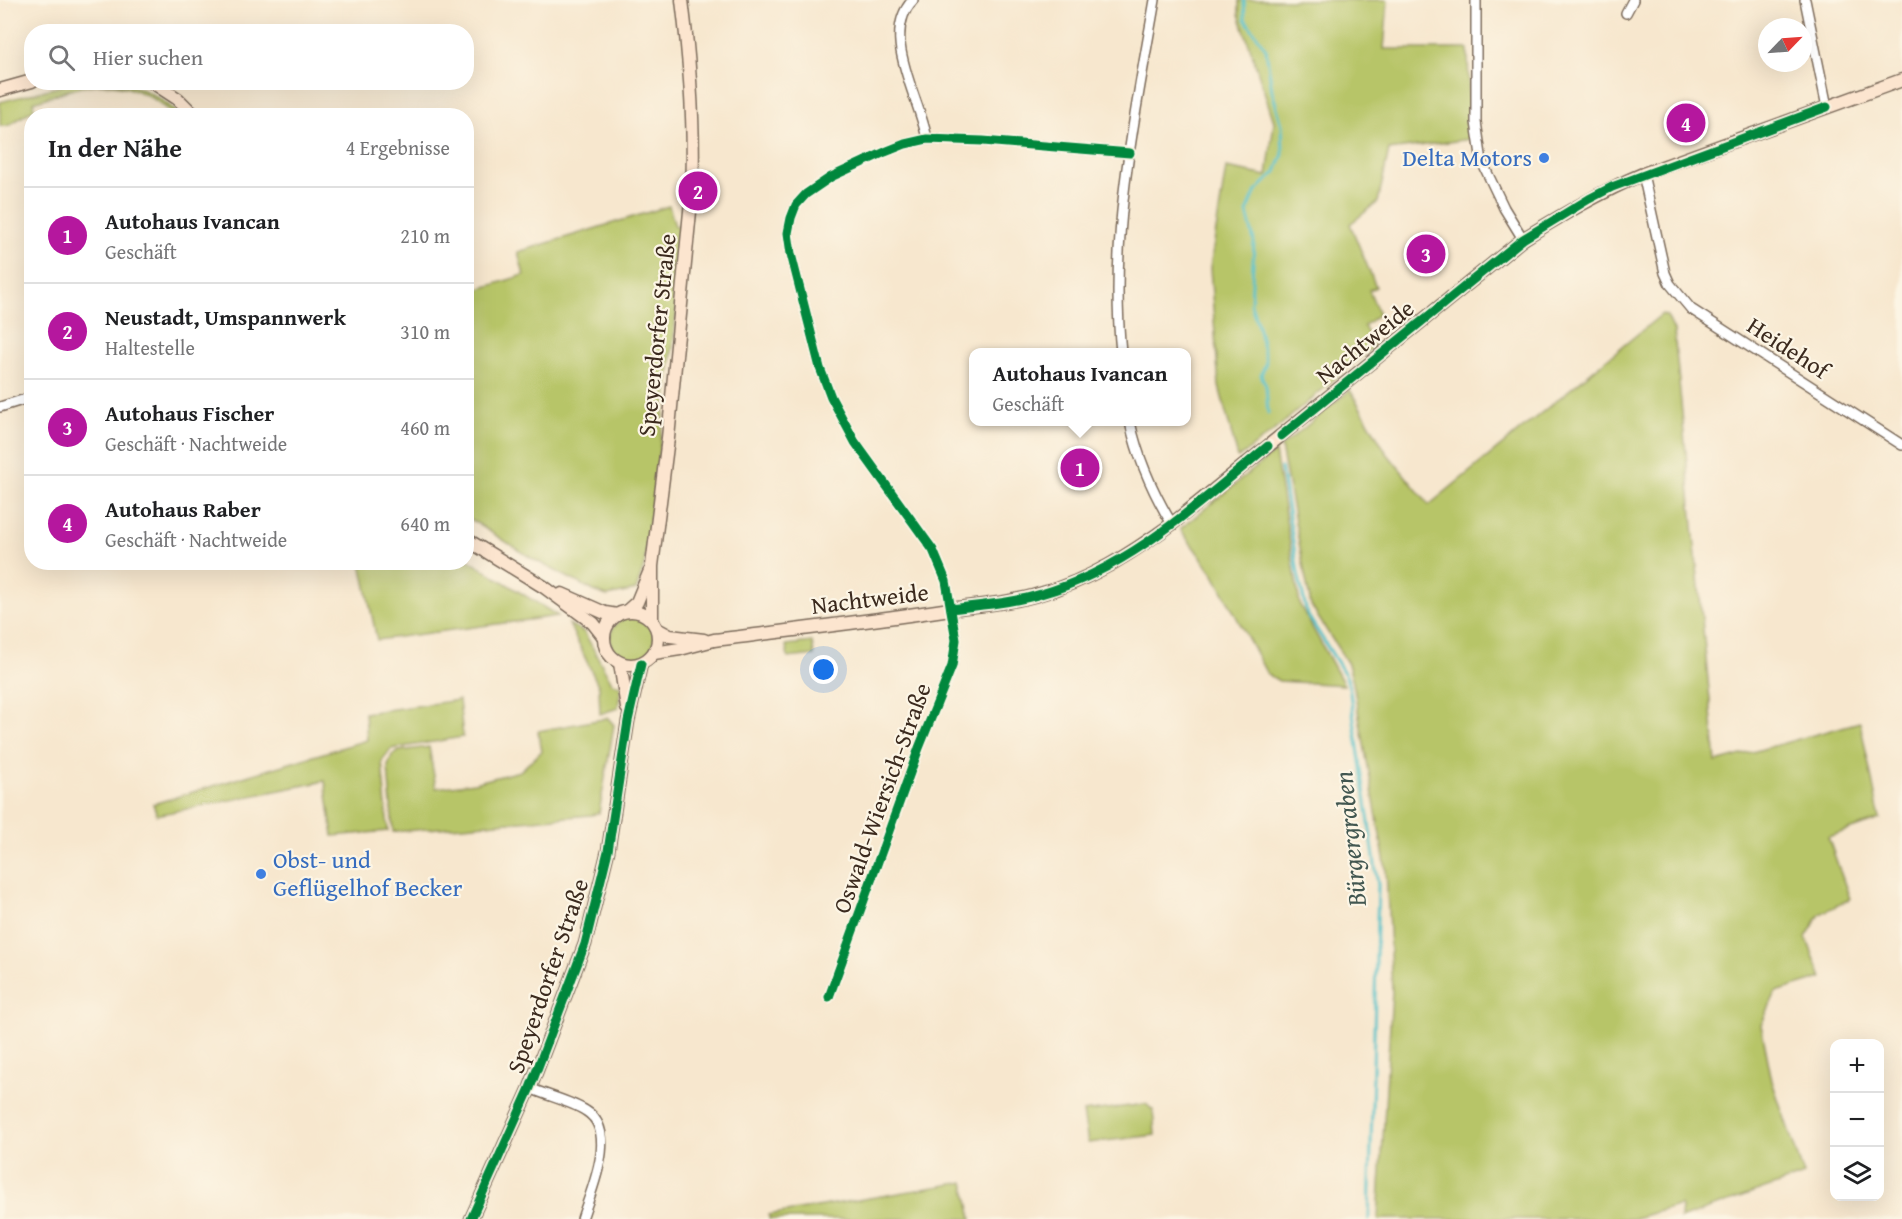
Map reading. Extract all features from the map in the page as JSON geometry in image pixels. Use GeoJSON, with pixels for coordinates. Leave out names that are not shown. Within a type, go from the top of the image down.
{"type":"FeatureCollection","features":[{"type":"Feature","properties":{"kind":"street","name":"Speyerdorfer Straße"},"geometry":{"type":"LineString","coordinates":[[654,625],[652,566],[668,438],[694,155],[692,94],[682,0]]}},
{"type":"Feature","properties":{"kind":"street"},"geometry":{"type":"LineString","coordinates":[[913,0],[902,16],[898,38],[927,140]]}},
{"type":"Feature","properties":{"kind":"street"},"geometry":{"type":"LineString","coordinates":[[1121,348],[1119,262],[1122,213],[1155,0]]}},
{"type":"Feature","properties":{"kind":"street"},"geometry":{"type":"LineString","coordinates":[[1476,0],[1476,122],[1482,162],[1504,208],[1523,239]]}},
{"type":"Feature","properties":{"kind":"street"},"geometry":{"type":"LineString","coordinates":[[1626,12],[1633,0]]}},
{"type":"Feature","properties":{"kind":"street"},"geometry":{"type":"LineString","coordinates":[[1805,0],[1827,107]]}},
{"type":"Feature","properties":{"kind":"street","name":"Nachtweide"},"geometry":{"type":"LineString","coordinates":[[654,653],[680,650],[714,640],[951,609],[1019,599],[1050,591],[1126,556],[1172,524],[1523,239],[1589,199],[1643,174],[1902,80]]}},
{"type":"Feature","properties":{"kind":"street"},"geometry":{"type":"LineString","coordinates":[[0,90],[24,83]]}},
{"type":"Feature","properties":{"kind":"street"},"geometry":{"type":"LineString","coordinates":[[164,90],[187,108]]}},
{"type":"Feature","properties":{"kind":"street","name":"Oswald-Wiersich-Straße"},"geometry":{"type":"LineString","coordinates":[[829,997],[919,748],[952,666],[956,640],[945,581],[933,550],[855,442],[831,397],[820,368],[791,254],[788,233],[791,218],[796,206],[819,184],[905,144],[927,140],[982,141],[1130,153]]}},
{"type":"Feature","properties":{"kind":"street","name":"Heidehof"},"geometry":{"type":"LineString","coordinates":[[1643,174],[1665,273],[1670,284],[1691,309],[1902,445]]}},
{"type":"Feature","properties":{"kind":"street"},"geometry":{"type":"LineString","coordinates":[[0,406],[24,399]]}},
{"type":"Feature","properties":{"kind":"street"},"geometry":{"type":"LineString","coordinates":[[1131,426],[1142,466],[1172,524]]}},
{"type":"Feature","properties":{"kind":"street"},"geometry":{"type":"LineString","coordinates":[[474,544],[544,587],[596,625],[604,637]]}},
{"type":"Feature","properties":{"kind":"street","name":"Speyerdorfer Straße"},"geometry":{"type":"LineString","coordinates":[[622,613],[636,602],[652,566]]}},
{"type":"Feature","properties":{"kind":"street"},"geometry":{"type":"LineString","coordinates":[[544,587],[605,613],[622,613],[643,614],[654,625],[658,640],[654,653],[640,664],[620,663],[609,654],[605,646],[604,637],[608,623],[622,613]]}},
{"type":"Feature","properties":{"kind":"street","name":"Nachtweide"},"geometry":{"type":"LineString","coordinates":[[654,625],[670,636],[714,640]]}},
{"type":"Feature","properties":{"kind":"street","name":"Speyerdorfer Straße"},"geometry":{"type":"LineString","coordinates":[[620,663],[628,721]]}},
{"type":"Feature","properties":{"kind":"street","name":"Speyerdorfer Straße"},"geometry":{"type":"LineString","coordinates":[[471,1219],[530,1088],[574,975],[594,912],[608,851],[628,721],[640,664]]}},
{"type":"Feature","properties":{"kind":"street"},"geometry":{"type":"LineString","coordinates":[[530,1088],[587,1111],[598,1122],[604,1139],[582,1219]]}},
{"type":"Feature","properties":{"kind":"green space"},"geometry":{"type":"Polygon","coordinates":[[[1239,0],[1388,0],[1384,49],[1468,49],[1470,139],[1389,150],[1378,202],[1350,224],[1376,287],[1369,290],[1379,314],[1364,326],[1374,346],[1270,434],[1238,458],[1219,386],[1210,268],[1226,168],[1267,176],[1274,122],[1239,14],[1239,0]]]}},
{"type":"Feature","properties":{"kind":"green space"},"geometry":{"type":"Polygon","coordinates":[[[45,90],[71,90],[33,102],[34,108],[24,108],[24,116],[8,126],[0,126],[0,102],[45,90]]]}},
{"type":"Feature","properties":{"kind":"green space"},"geometry":{"type":"Polygon","coordinates":[[[133,90],[144,90],[171,108],[165,108],[147,95],[133,90]]]}},
{"type":"Feature","properties":{"kind":"green space"},"geometry":{"type":"Polygon","coordinates":[[[669,206],[675,226],[684,225],[674,337],[644,566],[636,590],[607,596],[594,591],[533,559],[474,521],[474,291],[524,275],[518,252],[669,206]]]}},
{"type":"Feature","properties":{"kind":"green space"},"geometry":{"type":"Polygon","coordinates":[[[1662,314],[1667,316],[1674,331],[1716,762],[1860,722],[1880,819],[1828,837],[1850,899],[1820,914],[1806,937],[1822,978],[1776,992],[1761,1025],[1772,1081],[1804,1175],[1680,1219],[1681,1205],[1632,1219],[1378,1219],[1392,992],[1386,869],[1353,682],[1348,664],[1311,606],[1281,447],[1350,390],[1386,452],[1429,505],[1662,314]]]}},
{"type":"Feature","properties":{"kind":"green space"},"geometry":{"type":"Polygon","coordinates":[[[1275,452],[1300,605],[1344,685],[1279,681],[1267,674],[1214,575],[1180,529],[1275,452]]]}},
{"type":"Feature","properties":{"kind":"green space"},"geometry":{"type":"Polygon","coordinates":[[[474,563],[558,616],[377,640],[362,570],[474,570],[474,563]]]}},
{"type":"Feature","properties":{"kind":"green space"},"geometry":{"type":"Polygon","coordinates":[[[632,617],[647,624],[654,639],[647,654],[632,661],[617,654],[610,639],[617,624],[632,617]]]}},
{"type":"Feature","properties":{"kind":"green space"},"geometry":{"type":"Polygon","coordinates":[[[569,624],[584,632],[612,683],[621,686],[618,708],[600,714],[599,687],[569,624]]]}},
{"type":"Feature","properties":{"kind":"green space"},"geometry":{"type":"Polygon","coordinates":[[[812,642],[814,655],[788,658],[786,645],[812,642]]]}},
{"type":"Feature","properties":{"kind":"green space"},"geometry":{"type":"Polygon","coordinates":[[[459,700],[463,737],[391,749],[382,761],[388,831],[333,836],[325,781],[157,815],[153,804],[367,740],[365,713],[459,700]]]}},
{"type":"Feature","properties":{"kind":"green space"},"geometry":{"type":"Polygon","coordinates":[[[608,718],[614,725],[599,813],[393,832],[388,766],[392,755],[399,751],[429,747],[436,788],[474,783],[520,771],[542,751],[538,731],[608,718]]]}},
{"type":"Feature","properties":{"kind":"green space"},"geometry":{"type":"Polygon","coordinates":[[[1146,1104],[1153,1110],[1155,1135],[1088,1143],[1083,1112],[1146,1104]]]}},
{"type":"Feature","properties":{"kind":"green space"},"geometry":{"type":"Polygon","coordinates":[[[964,1182],[972,1219],[769,1219],[769,1215],[964,1182]]]}},
{"type":"Feature","properties":{"kind":"waterway","name":"Bürgergraben"},"geometry":{"type":"LineString","coordinates":[[1244,0],[1245,19],[1266,49],[1272,91],[1282,125],[1283,154],[1276,172],[1256,191],[1247,212],[1254,241],[1251,304],[1266,362],[1261,375],[1266,386],[1268,413]]}},
{"type":"Feature","properties":{"kind":"waterway","name":"Bürgergraben"},"geometry":{"type":"LineString","coordinates":[[1281,468],[1307,614],[1346,676],[1349,686],[1378,885],[1369,1219]]}},
{"type":"Feature","properties":{"kind":"cycle path"},"geometry":{"type":"LineString","coordinates":[[1281,436],[1523,239],[1589,199],[1612,187],[1827,107]]}},
{"type":"Feature","properties":{"kind":"cycle path"},"geometry":{"type":"LineString","coordinates":[[829,997],[919,748],[952,666],[956,640],[946,581],[933,550],[855,442],[831,397],[820,368],[791,254],[788,233],[791,218],[796,205],[806,194],[831,177],[905,144],[927,139],[983,141],[1130,153]]}},
{"type":"Feature","properties":{"kind":"cycle path"},"geometry":{"type":"LineString","coordinates":[[951,609],[1030,597],[1073,583],[1104,568],[1162,532],[1268,446]]}},
{"type":"Feature","properties":{"kind":"cycle path"},"geometry":{"type":"LineString","coordinates":[[471,1219],[530,1088],[585,944],[608,851],[628,721],[641,664]]}},
{"type":"Feature","properties":{"kind":"place","name":"Autohaus Raber"},"geometry":{"type":"Point","coordinates":[1686,123]}},
{"type":"Feature","properties":{"kind":"place","name":"Delta Motors"},"geometry":{"type":"Point","coordinates":[1544,158]}},
{"type":"Feature","properties":{"kind":"place","name":"Neustadt, Umspannwerk"},"geometry":{"type":"Point","coordinates":[698,191]}},
{"type":"Feature","properties":{"kind":"place","name":"Autohaus Fischer"},"geometry":{"type":"Point","coordinates":[1426,254]}},
{"type":"Feature","properties":{"kind":"place","name":"Autohaus Ivancan"},"geometry":{"type":"Point","coordinates":[1080,468]}},
{"type":"Feature","properties":{"kind":"place","name":"Obst- und Geflügelhof Becker"},"geometry":{"type":"Point","coordinates":[261,874]}}]}
